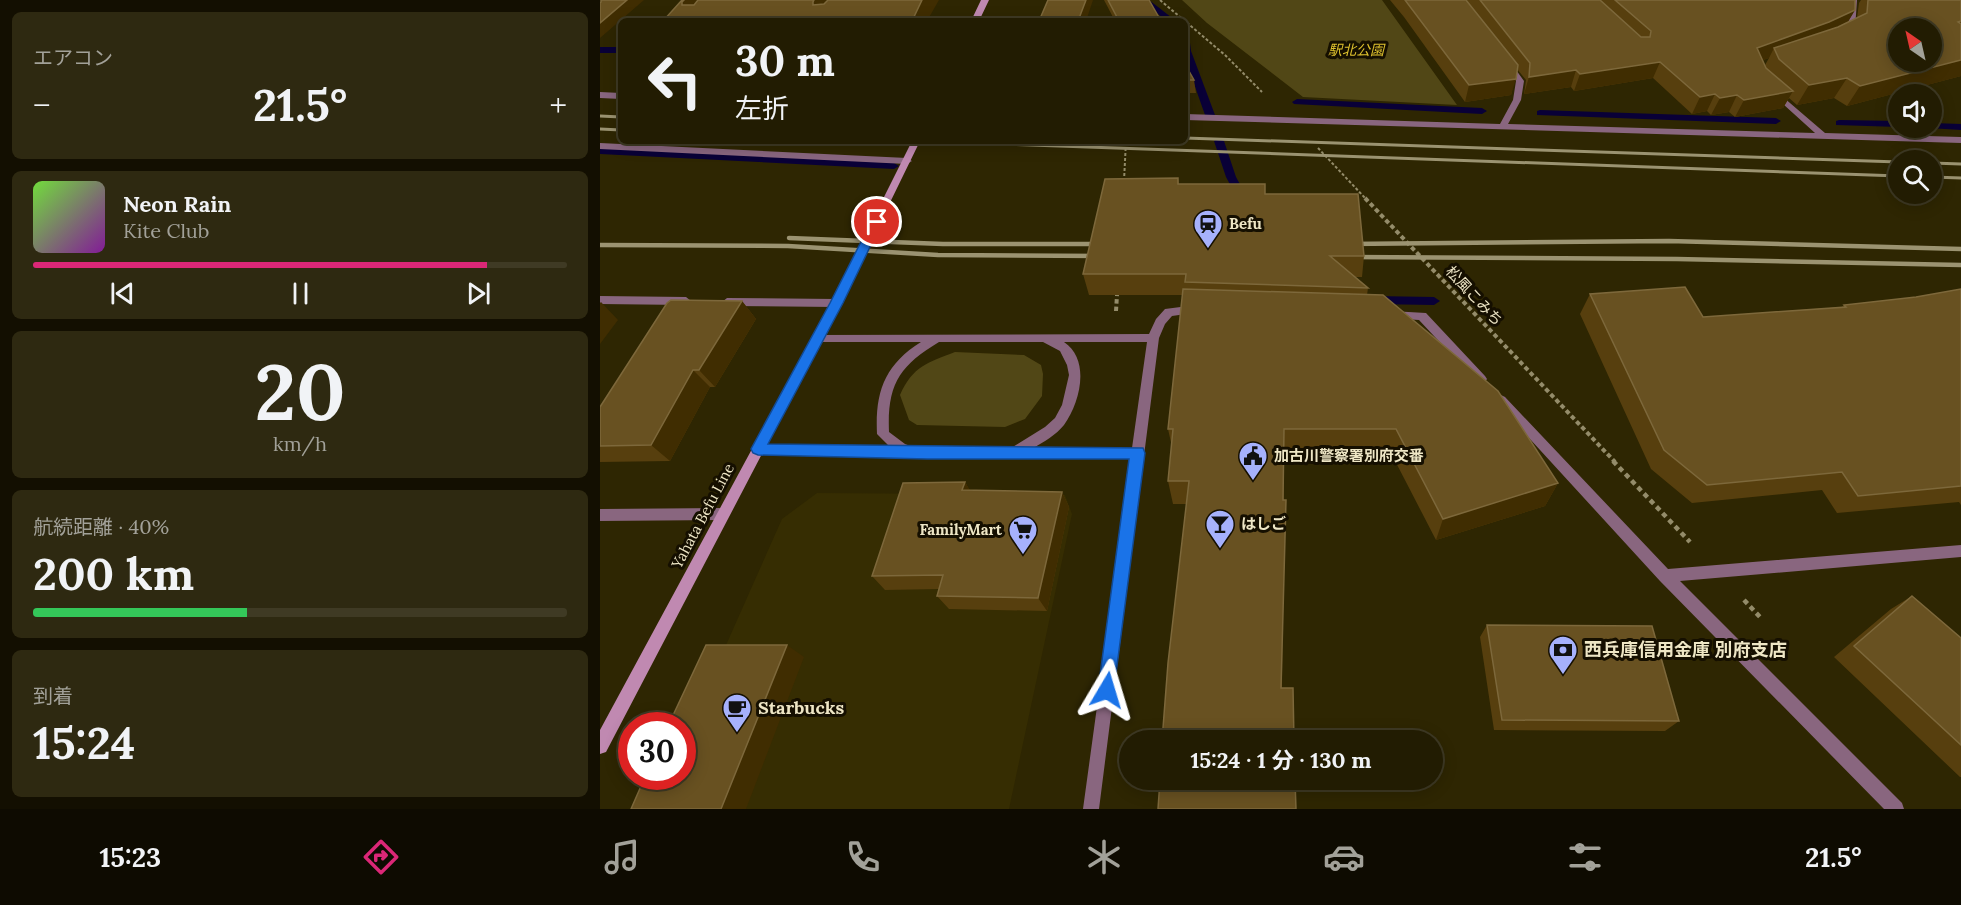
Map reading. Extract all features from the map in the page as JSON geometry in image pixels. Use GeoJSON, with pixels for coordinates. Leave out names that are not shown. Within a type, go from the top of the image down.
{"type":"FeatureCollection","features":[{"type":"Feature","properties":{"kind":"main road"},"geometry":{"type":"LineString","coordinates":[[976,18],[985,0]]}},
{"type":"Feature","properties":{"kind":"main road","name":"Yahata Befu Line"},"geometry":{"type":"LineString","coordinates":[[600,746],[722,514],[837,303],[915,144]]}},
{"type":"Feature","properties":{"kind":"street"},"geometry":{"type":"LineString","coordinates":[[1832,38],[1851,29],[1853,0]]}},
{"type":"Feature","properties":{"kind":"street"},"geometry":{"type":"LineString","coordinates":[[1499,54],[1520,81],[1517,100],[1503,126]]}},
{"type":"Feature","properties":{"kind":"street"},"geometry":{"type":"LineString","coordinates":[[1771,89],[1823,136]]}},
{"type":"Feature","properties":{"kind":"street"},"geometry":{"type":"LineString","coordinates":[[600,95],[618,96]]}},
{"type":"Feature","properties":{"kind":"street"},"geometry":{"type":"LineString","coordinates":[[1188,117],[1961,140]]}},
{"type":"Feature","properties":{"kind":"street"},"geometry":{"type":"LineString","coordinates":[[600,146],[907,161]]}},
{"type":"Feature","properties":{"kind":"street"},"geometry":{"type":"LineString","coordinates":[[600,300],[837,303]]}},
{"type":"Feature","properties":{"kind":"street"},"geometry":{"type":"LineString","coordinates":[[1091,809],[1153,338],[1160,322],[1169,312],[1183,309],[1207,310]]}},
{"type":"Feature","properties":{"kind":"street"},"geometry":{"type":"LineString","coordinates":[[1375,314],[1422,316],[1665,576],[1896,809]]}},
{"type":"Feature","properties":{"kind":"street"},"geometry":{"type":"LineString","coordinates":[[1013,452],[1043,436],[1058,423],[1069,406],[1074,386],[1073,366],[1064,347],[1040,337]]}},
{"type":"Feature","properties":{"kind":"street"},"geometry":{"type":"LineString","coordinates":[[818,338],[1153,338]]}},
{"type":"Feature","properties":{"kind":"street"},"geometry":{"type":"LineString","coordinates":[[927,453],[902,449],[883,434],[881,410],[886,387],[901,362],[915,350],[937,338]]}},
{"type":"Feature","properties":{"kind":"street"},"geometry":{"type":"LineString","coordinates":[[758,449],[927,453],[1137,453]]}},
{"type":"Feature","properties":{"kind":"street"},"geometry":{"type":"LineString","coordinates":[[600,514],[722,514]]}},
{"type":"Feature","properties":{"kind":"street"},"geometry":{"type":"LineString","coordinates":[[1665,576],[1961,551]]}},
{"type":"Feature","properties":{"kind":"path","name":"松風こみち"},"geometry":{"type":"LineString","coordinates":[[1161,0],[1182,18]]}},
{"type":"Feature","properties":{"kind":"path","name":"松風こみち"},"geometry":{"type":"LineString","coordinates":[[1188,23],[1225,55],[1292,121],[1760,617]]}},
{"type":"Feature","properties":{"kind":"path"},"geometry":{"type":"LineString","coordinates":[[1124,188],[1126,144]]}},
{"type":"Feature","properties":{"kind":"path"},"geometry":{"type":"LineString","coordinates":[[1116,312],[1117,295]]}},
{"type":"Feature","properties":{"kind":"shaded area"},"geometry":{"type":"Polygon","coordinates":[[[817,493],[1065,495],[1072,514],[1009,809],[653,809],[670,790],[696,790],[696,713],[782,519],[817,493]]]}},
{"type":"Feature","properties":{"kind":"green space","name":"駅北公園"},"geometry":{"type":"Polygon","coordinates":[[[1182,0],[1382,0],[1457,105],[1303,97],[1207,23],[1182,0]]]}},
{"type":"Feature","properties":{"kind":"green space"},"geometry":{"type":"Polygon","coordinates":[[[955,352],[1024,355],[1041,365],[1042,396],[1025,419],[1005,427],[917,425],[909,420],[900,395],[905,385],[922,367],[955,352]]]}},
{"type":"Feature","properties":{"kind":"building"},"geometry":{"type":"Polygon","coordinates":[[[601,0],[627,0],[600,23],[601,0]]]}},
{"type":"Feature","properties":{"kind":"building"},"geometry":{"type":"Polygon","coordinates":[[[682,0],[684,0],[682,5],[694,5],[698,0],[814,0],[813,5],[824,4],[828,0],[922,0],[913,18],[666,18],[682,0]]]}},
{"type":"Feature","properties":{"kind":"building"},"geometry":{"type":"Polygon","coordinates":[[[1048,0],[1086,0],[1079,18],[1040,18],[1048,0]]]}},
{"type":"Feature","properties":{"kind":"building"},"geometry":{"type":"Polygon","coordinates":[[[1108,0],[1149,0],[1159,18],[1117,18],[1108,0]]]}},
{"type":"Feature","properties":{"kind":"building"},"geometry":{"type":"Polygon","coordinates":[[[1405,0],[1466,0],[1518,65],[1516,79],[1469,85],[1405,0]]]}},
{"type":"Feature","properties":{"kind":"building"},"geometry":{"type":"Polygon","coordinates":[[[1480,0],[1600,0],[1641,37],[1650,37],[1651,31],[1615,0],[1855,0],[1855,10],[1757,48],[1766,68],[1793,91],[1744,100],[1737,95],[1720,98],[1715,94],[1700,97],[1660,62],[1580,74],[1576,70],[1529,77],[1530,63],[1480,0]]]}},
{"type":"Feature","properties":{"kind":"building"},"geometry":{"type":"Polygon","coordinates":[[[1868,0],[1961,0],[1961,21],[1958,22],[1961,24],[1961,60],[1942,65],[1942,18],[1888,18],[1888,72],[1914,72],[1860,86],[1847,78],[1809,85],[1779,59],[1774,48],[1838,27],[1867,13],[1868,0]]]}},
{"type":"Feature","properties":{"kind":"building"},"geometry":{"type":"Polygon","coordinates":[[[1188,69],[1194,80],[1188,80],[1188,69]]]}},
{"type":"Feature","properties":{"kind":"building"},"geometry":{"type":"Polygon","coordinates":[[[1178,178],[1178,184],[1265,184],[1265,194],[1358,194],[1364,256],[1330,256],[1368,288],[1185,282],[1186,274],[1083,274],[1105,179],[1178,178]]]}},
{"type":"Feature","properties":{"kind":"building"},"geometry":{"type":"Polygon","coordinates":[[[1685,287],[1703,317],[1846,307],[1844,305],[1916,297],[1961,289],[1961,486],[1858,496],[1842,472],[1707,485],[1664,450],[1590,294],[1685,287]]]}},
{"type":"Feature","properties":{"kind":"building"},"geometry":{"type":"Polygon","coordinates":[[[1183,289],[1383,295],[1498,391],[1558,483],[1443,519],[1396,429],[1284,429],[1283,500],[1286,500],[1281,688],[1293,688],[1294,730],[1163,730],[1168,663],[1189,481],[1168,481],[1173,429],[1168,429],[1183,289]]]}},
{"type":"Feature","properties":{"kind":"building"},"geometry":{"type":"Polygon","coordinates":[[[671,300],[742,301],[699,370],[693,370],[651,445],[600,446],[600,407],[671,300]]]}},
{"type":"Feature","properties":{"kind":"building"},"geometry":{"type":"Polygon","coordinates":[[[965,482],[962,490],[1062,492],[1038,598],[937,596],[943,575],[872,576],[903,483],[965,482]]]}},
{"type":"Feature","properties":{"kind":"building"},"geometry":{"type":"Polygon","coordinates":[[[1912,596],[1961,638],[1961,745],[1854,646],[1912,596]]]}},
{"type":"Feature","properties":{"kind":"building"},"geometry":{"type":"Polygon","coordinates":[[[1487,625],[1652,626],[1679,721],[1502,720],[1487,625]]]}},
{"type":"Feature","properties":{"kind":"building"},"geometry":{"type":"Polygon","coordinates":[[[706,645],[787,645],[721,809],[631,809],[639,790],[696,790],[696,712],[675,712],[706,645]]]}},
{"type":"Feature","properties":{"kind":"building"},"geometry":{"type":"Polygon","coordinates":[[[1159,790],[1295,790],[1296,809],[1158,809],[1159,790]]]}},
{"type":"Feature","properties":{"kind":"waterway"},"geometry":{"type":"LineString","coordinates":[[1144,0],[1168,18]]}},
{"type":"Feature","properties":{"kind":"waterway"},"geometry":{"type":"LineString","coordinates":[[600,50],[618,50]]}},
{"type":"Feature","properties":{"kind":"waterway"},"geometry":{"type":"LineString","coordinates":[[1188,54],[1210,115]]}},
{"type":"Feature","properties":{"kind":"waterway"},"geometry":{"type":"LineString","coordinates":[[1297,102],[1482,111]]}},
{"type":"Feature","properties":{"kind":"waterway"},"geometry":{"type":"LineString","coordinates":[[1540,113],[1776,121]]}},
{"type":"Feature","properties":{"kind":"waterway"},"geometry":{"type":"LineString","coordinates":[[1839,123],[1888,124]]}},
{"type":"Feature","properties":{"kind":"waterway"},"geometry":{"type":"LineString","coordinates":[[1942,126],[1961,127]]}},
{"type":"Feature","properties":{"kind":"waterway"},"geometry":{"type":"LineString","coordinates":[[1219,141],[1231,177],[1243,199]]}},
{"type":"Feature","properties":{"kind":"waterway"},"geometry":{"type":"LineString","coordinates":[[600,151],[894,166]]}},
{"type":"Feature","properties":{"kind":"waterway"},"geometry":{"type":"LineString","coordinates":[[1372,300],[1434,301]]}},
{"type":"Feature","properties":{"kind":"railway"},"geometry":{"type":"LineString","coordinates":[[600,116],[618,117]]}},
{"type":"Feature","properties":{"kind":"railway"},"geometry":{"type":"LineString","coordinates":[[600,129],[618,130]]}},
{"type":"Feature","properties":{"kind":"railway"},"geometry":{"type":"LineString","coordinates":[[1188,138],[1888,162]]}},
{"type":"Feature","properties":{"kind":"railway"},"geometry":{"type":"LineString","coordinates":[[1005,144],[1888,176]]}},
{"type":"Feature","properties":{"kind":"railway"},"geometry":{"type":"LineString","coordinates":[[1942,163],[1961,164]]}},
{"type":"Feature","properties":{"kind":"railway"},"geometry":{"type":"LineString","coordinates":[[1942,177],[1961,178]]}},
{"type":"Feature","properties":{"kind":"railway"},"geometry":{"type":"LineString","coordinates":[[789,238],[943,244],[1107,244]]}},
{"type":"Feature","properties":{"kind":"railway"},"geometry":{"type":"LineString","coordinates":[[1347,244],[1669,241],[1961,249]]}},
{"type":"Feature","properties":{"kind":"railway"},"geometry":{"type":"LineString","coordinates":[[600,245],[788,246],[938,255],[1103,256]]}},
{"type":"Feature","properties":{"kind":"railway"},"geometry":{"type":"LineString","coordinates":[[1349,257],[1677,259],[1961,265]]}},
{"type":"Feature","properties":{"kind":"place","name":"Befu"},"geometry":{"type":"Point","coordinates":[1208,250]}},
{"type":"Feature","properties":{"kind":"place","name":"加古川警察署別府交番"},"geometry":{"type":"Point","coordinates":[1253,482]}},
{"type":"Feature","properties":{"kind":"place","name":"はしご"},"geometry":{"type":"Point","coordinates":[1220,550]}},
{"type":"Feature","properties":{"kind":"place","name":"FamilyMart"},"geometry":{"type":"Point","coordinates":[1023,556]}},
{"type":"Feature","properties":{"kind":"place","name":"西兵庫信用金庫 別府支店"},"geometry":{"type":"Point","coordinates":[1563,676]}},
{"type":"Feature","properties":{"kind":"place","name":"Starbucks"},"geometry":{"type":"Point","coordinates":[737,734]}},
{"type":"Feature","properties":{"kind":"route"},"geometry":{"type":"LineString","coordinates":[[877,222],[837,303],[758,449],[927,453],[1137,453],[1107,690]]}}]}
